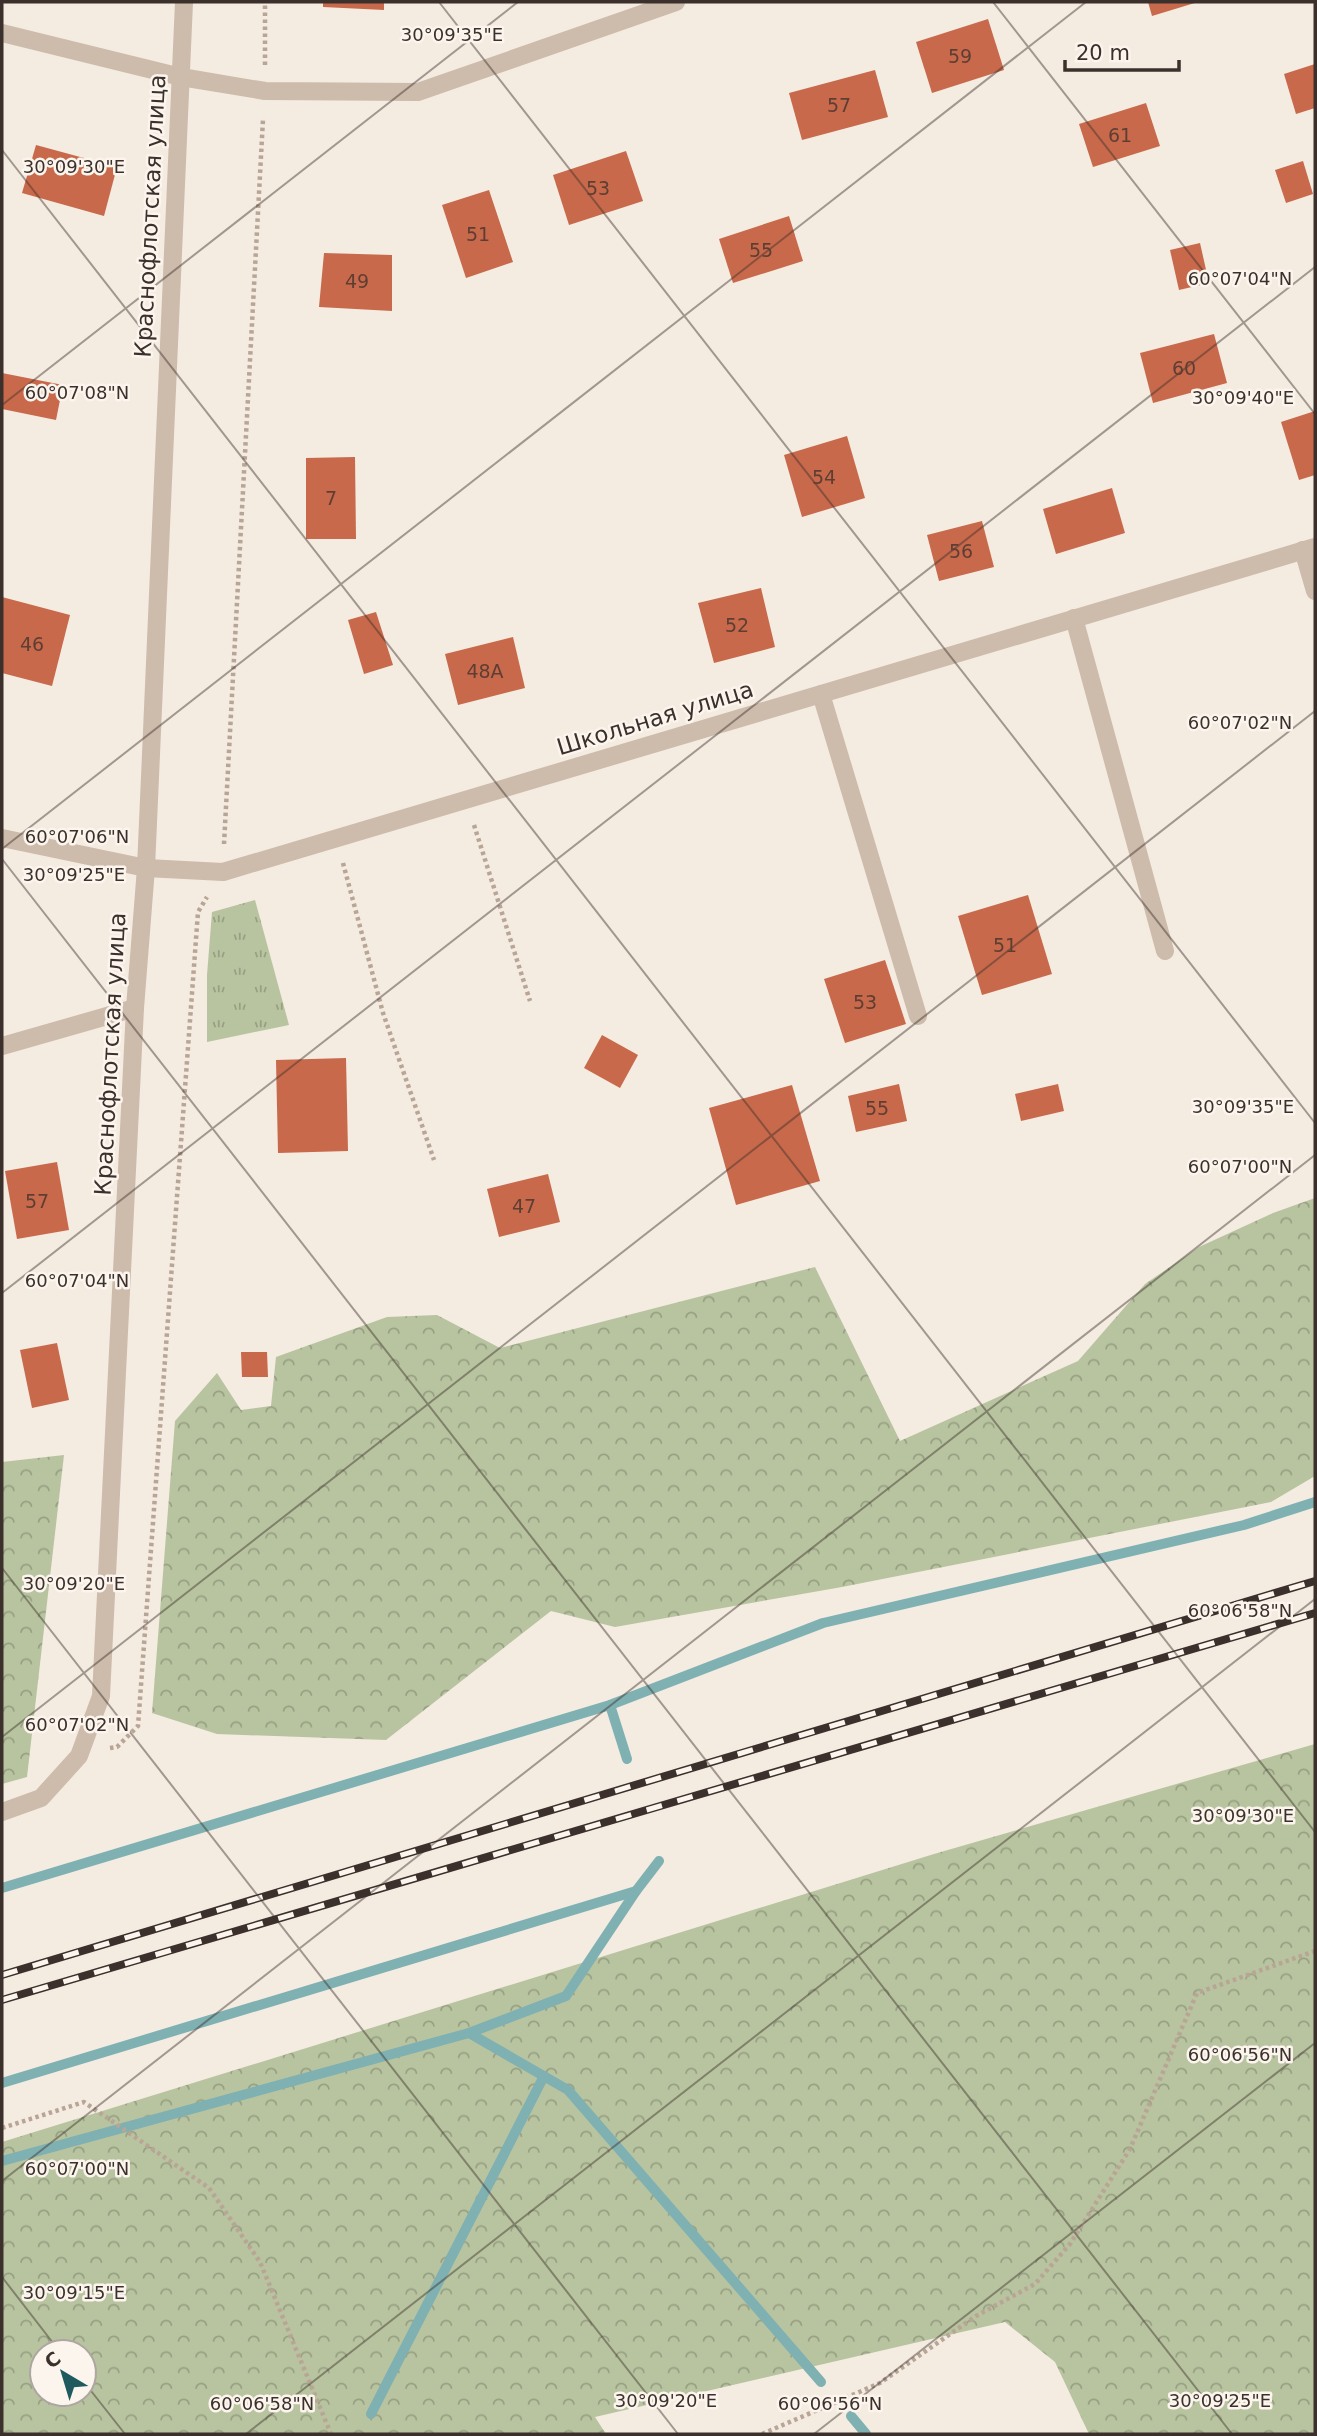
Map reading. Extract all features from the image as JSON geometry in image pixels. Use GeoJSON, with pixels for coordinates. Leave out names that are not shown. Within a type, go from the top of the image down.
{"type":"FeatureCollection","features":[{"type":"Feature","properties":{"kind":"street","name":"Краснофлотская улица"},"geometry":{"type":"LineString","coordinates":[[2,1812],[41,1798],[79,1756],[101,1696],[135,1008],[146,868],[184,2]]}},
{"type":"Feature","properties":{"kind":"street"},"geometry":{"type":"LineString","coordinates":[[2,33],[181,77],[265,91],[418,92],[676,2]]}},
{"type":"Feature","properties":{"kind":"street"},"geometry":{"type":"LineString","coordinates":[[1309,548],[1315,591]]}},
{"type":"Feature","properties":{"kind":"street","name":"Школьная улица"},"geometry":{"type":"LineString","coordinates":[[2,838],[146,868],[223,872],[1309,548]]}},
{"type":"Feature","properties":{"kind":"street"},"geometry":{"type":"LineString","coordinates":[[1074,618],[1165,951]]}},
{"type":"Feature","properties":{"kind":"street"},"geometry":{"type":"LineString","coordinates":[[821,694],[918,1016]]}},
{"type":"Feature","properties":{"kind":"street"},"geometry":{"type":"LineString","coordinates":[[2,1046],[135,1008]]}},
{"type":"Feature","properties":{"kind":"path"},"geometry":{"type":"LineString","coordinates":[[466,799],[530,1001]]}},
{"type":"Feature","properties":{"kind":"path"},"geometry":{"type":"LineString","coordinates":[[337,838],[383,1013],[434,1160]]}},
{"type":"Feature","properties":{"kind":"path"},"geometry":{"type":"LineString","coordinates":[[762,2434],[880,2383],[976,2316],[1035,2284],[1070,2244],[1130,2148],[1197,1993],[1315,1951]]}},
{"type":"Feature","properties":{"kind":"path"},"geometry":{"type":"LineString","coordinates":[[2,2128],[84,2102],[209,2188],[260,2262],[331,2434]]}},
{"type":"Feature","properties":{"kind":"green space"},"geometry":{"type":"Polygon","coordinates":[[[255,900],[289,1025],[207,1042],[207,975],[212,912],[255,900]]]}},
{"type":"Feature","properties":{"kind":"green space"},"geometry":{"type":"Polygon","coordinates":[[[1315,1198],[1315,1476],[1271,1502],[842,1587],[615,1627],[551,1611],[386,1740],[217,1734],[152,1713],[175,1421],[217,1373],[241,1410],[271,1406],[276,1357],[387,1317],[437,1315],[500,1348],[815,1267],[900,1441],[1078,1361],[1145,1284],[1199,1247],[1273,1213],[1315,1198]]]}},
{"type":"Feature","properties":{"kind":"green space"},"geometry":{"type":"Polygon","coordinates":[[[64,1455],[27,1777],[2,1784],[2,1462],[64,1455]]]}},
{"type":"Feature","properties":{"kind":"green space"},"geometry":{"type":"Polygon","coordinates":[[[1315,1744],[1315,2434],[1089,2434],[1055,2362],[1005,2322],[595,2417],[606,2434],[2,2434],[2,2142],[934,1854],[1315,1744]]]}},
{"type":"Feature","properties":{"kind":"building"},"geometry":{"type":"Polygon","coordinates":[[[323,2],[384,2],[384,10],[323,7],[323,2]]]}},
{"type":"Feature","properties":{"kind":"building"},"geometry":{"type":"Polygon","coordinates":[[[1148,2],[1198,2],[1152,16],[1148,2]]]}},
{"type":"Feature","properties":{"kind":"building"},"geometry":{"type":"Polygon","coordinates":[[[988,19],[1004,70],[932,93],[916,42],[988,19]]]}},
{"type":"Feature","properties":{"kind":"building"},"geometry":{"type":"Polygon","coordinates":[[[1315,64],[1315,108],[1296,114],[1284,74],[1315,64]]]}},
{"type":"Feature","properties":{"kind":"building"},"geometry":{"type":"Polygon","coordinates":[[[875,70],[888,117],[802,140],[789,93],[875,70]]]}},
{"type":"Feature","properties":{"kind":"building"},"geometry":{"type":"Polygon","coordinates":[[[1146,103],[1160,146],[1093,167],[1079,124],[1146,103]]]}},
{"type":"Feature","properties":{"kind":"building"},"geometry":{"type":"Polygon","coordinates":[[[36,145],[117,167],[104,216],[22,193],[36,145]]]}},
{"type":"Feature","properties":{"kind":"building"},"geometry":{"type":"Polygon","coordinates":[[[626,151],[643,201],[569,225],[553,175],[626,151]]]}},
{"type":"Feature","properties":{"kind":"building"},"geometry":{"type":"Polygon","coordinates":[[[1303,161],[1313,194],[1286,203],[1275,170],[1303,161]]]}},
{"type":"Feature","properties":{"kind":"building"},"geometry":{"type":"Polygon","coordinates":[[[489,190],[513,262],[466,278],[442,205],[489,190]]]}},
{"type":"Feature","properties":{"kind":"building"},"geometry":{"type":"Polygon","coordinates":[[[789,216],[803,261],[733,283],[719,239],[789,216]]]}},
{"type":"Feature","properties":{"kind":"building"},"geometry":{"type":"Polygon","coordinates":[[[1200,243],[1209,283],[1179,290],[1170,250],[1200,243]]]}},
{"type":"Feature","properties":{"kind":"building"},"geometry":{"type":"Polygon","coordinates":[[[324,253],[392,255],[392,311],[319,307],[324,253]]]}},
{"type":"Feature","properties":{"kind":"building"},"geometry":{"type":"Polygon","coordinates":[[[1214,334],[1227,383],[1153,403],[1140,353],[1214,334]]]}},
{"type":"Feature","properties":{"kind":"building"},"geometry":{"type":"Polygon","coordinates":[[[2,373],[63,385],[56,420],[2,409],[2,373]]]}},
{"type":"Feature","properties":{"kind":"building"},"geometry":{"type":"Polygon","coordinates":[[[1315,411],[1315,475],[1299,480],[1281,422],[1315,411]]]}},
{"type":"Feature","properties":{"kind":"building"},"geometry":{"type":"Polygon","coordinates":[[[847,436],[865,498],[802,517],[784,455],[847,436]]]}},
{"type":"Feature","properties":{"kind":"building"},"geometry":{"type":"Polygon","coordinates":[[[355,457],[356,539],[306,539],[306,458],[355,457]]]}},
{"type":"Feature","properties":{"kind":"building"},"geometry":{"type":"Polygon","coordinates":[[[1112,488],[1125,533],[1056,554],[1043,509],[1112,488]]]}},
{"type":"Feature","properties":{"kind":"building"},"geometry":{"type":"Polygon","coordinates":[[[982,521],[994,567],[939,581],[927,535],[982,521]]]}},
{"type":"Feature","properties":{"kind":"building"},"geometry":{"type":"Polygon","coordinates":[[[761,588],[775,647],[714,663],[698,603],[761,588]]]}},
{"type":"Feature","properties":{"kind":"building"},"geometry":{"type":"Polygon","coordinates":[[[2,597],[70,615],[52,686],[2,673],[2,597]]]}},
{"type":"Feature","properties":{"kind":"building"},"geometry":{"type":"Polygon","coordinates":[[[376,612],[393,665],[364,674],[348,620],[376,612]]]}},
{"type":"Feature","properties":{"kind":"building"},"geometry":{"type":"Polygon","coordinates":[[[513,637],[525,688],[458,705],[445,654],[513,637]]]}},
{"type":"Feature","properties":{"kind":"building"},"geometry":{"type":"Polygon","coordinates":[[[1028,895],[1052,974],[982,995],[958,916],[1028,895]]]}},
{"type":"Feature","properties":{"kind":"building"},"geometry":{"type":"Polygon","coordinates":[[[885,960],[906,1024],[845,1043],[824,979],[885,960]]]}},
{"type":"Feature","properties":{"kind":"building"},"geometry":{"type":"Polygon","coordinates":[[[602,1035],[638,1055],[620,1088],[584,1068],[602,1035]]]}},
{"type":"Feature","properties":{"kind":"building"},"geometry":{"type":"Polygon","coordinates":[[[346,1058],[348,1151],[278,1153],[276,1060],[346,1058]]]}},
{"type":"Feature","properties":{"kind":"building"},"geometry":{"type":"Polygon","coordinates":[[[899,1084],[907,1121],[856,1132],[848,1096],[899,1084]]]}},
{"type":"Feature","properties":{"kind":"building"},"geometry":{"type":"Polygon","coordinates":[[[1058,1084],[1064,1111],[1021,1121],[1015,1094],[1058,1084]]]}},
{"type":"Feature","properties":{"kind":"building"},"geometry":{"type":"Polygon","coordinates":[[[792,1085],[820,1181],[736,1205],[709,1108],[792,1085]]]}},
{"type":"Feature","properties":{"kind":"building"},"geometry":{"type":"Polygon","coordinates":[[[57,1162],[69,1230],[17,1239],[5,1171],[57,1162]]]}},
{"type":"Feature","properties":{"kind":"building"},"geometry":{"type":"Polygon","coordinates":[[[548,1174],[560,1222],[499,1237],[487,1189],[548,1174]]]}},
{"type":"Feature","properties":{"kind":"building"},"geometry":{"type":"Polygon","coordinates":[[[57,1343],[69,1400],[32,1408],[20,1350],[57,1343]]]}},
{"type":"Feature","properties":{"kind":"building"},"geometry":{"type":"Polygon","coordinates":[[[241,1352],[267,1352],[268,1377],[242,1377],[241,1352]]]}},
{"type":"Feature","properties":{"kind":"waterway"},"geometry":{"type":"LineString","coordinates":[[2,1888],[610,1705],[823,1623],[1244,1525],[1315,1502]]}},
{"type":"Feature","properties":{"kind":"waterway"},"geometry":{"type":"LineString","coordinates":[[610,1705],[627,1759]]}},
{"type":"Feature","properties":{"kind":"waterway"},"geometry":{"type":"LineString","coordinates":[[2,2161],[469,2033],[566,1996],[659,1861]]}},
{"type":"Feature","properties":{"kind":"waterway"},"geometry":{"type":"LineString","coordinates":[[2,2083],[636,1891]]}},
{"type":"Feature","properties":{"kind":"waterway"},"geometry":{"type":"LineString","coordinates":[[469,2033],[568,2090],[821,2382]]}},
{"type":"Feature","properties":{"kind":"waterway"},"geometry":{"type":"LineString","coordinates":[[371,2414],[544,2076]]}},
{"type":"Feature","properties":{"kind":"waterway"},"geometry":{"type":"LineString","coordinates":[[851,2416],[866,2434]]}},
{"type":"Feature","properties":{"kind":"railway"},"geometry":{"type":"LineString","coordinates":[[2,1975],[1315,1581]]}},
{"type":"Feature","properties":{"kind":"railway"},"geometry":{"type":"LineString","coordinates":[[2,2000],[1315,1613]]}}]}
